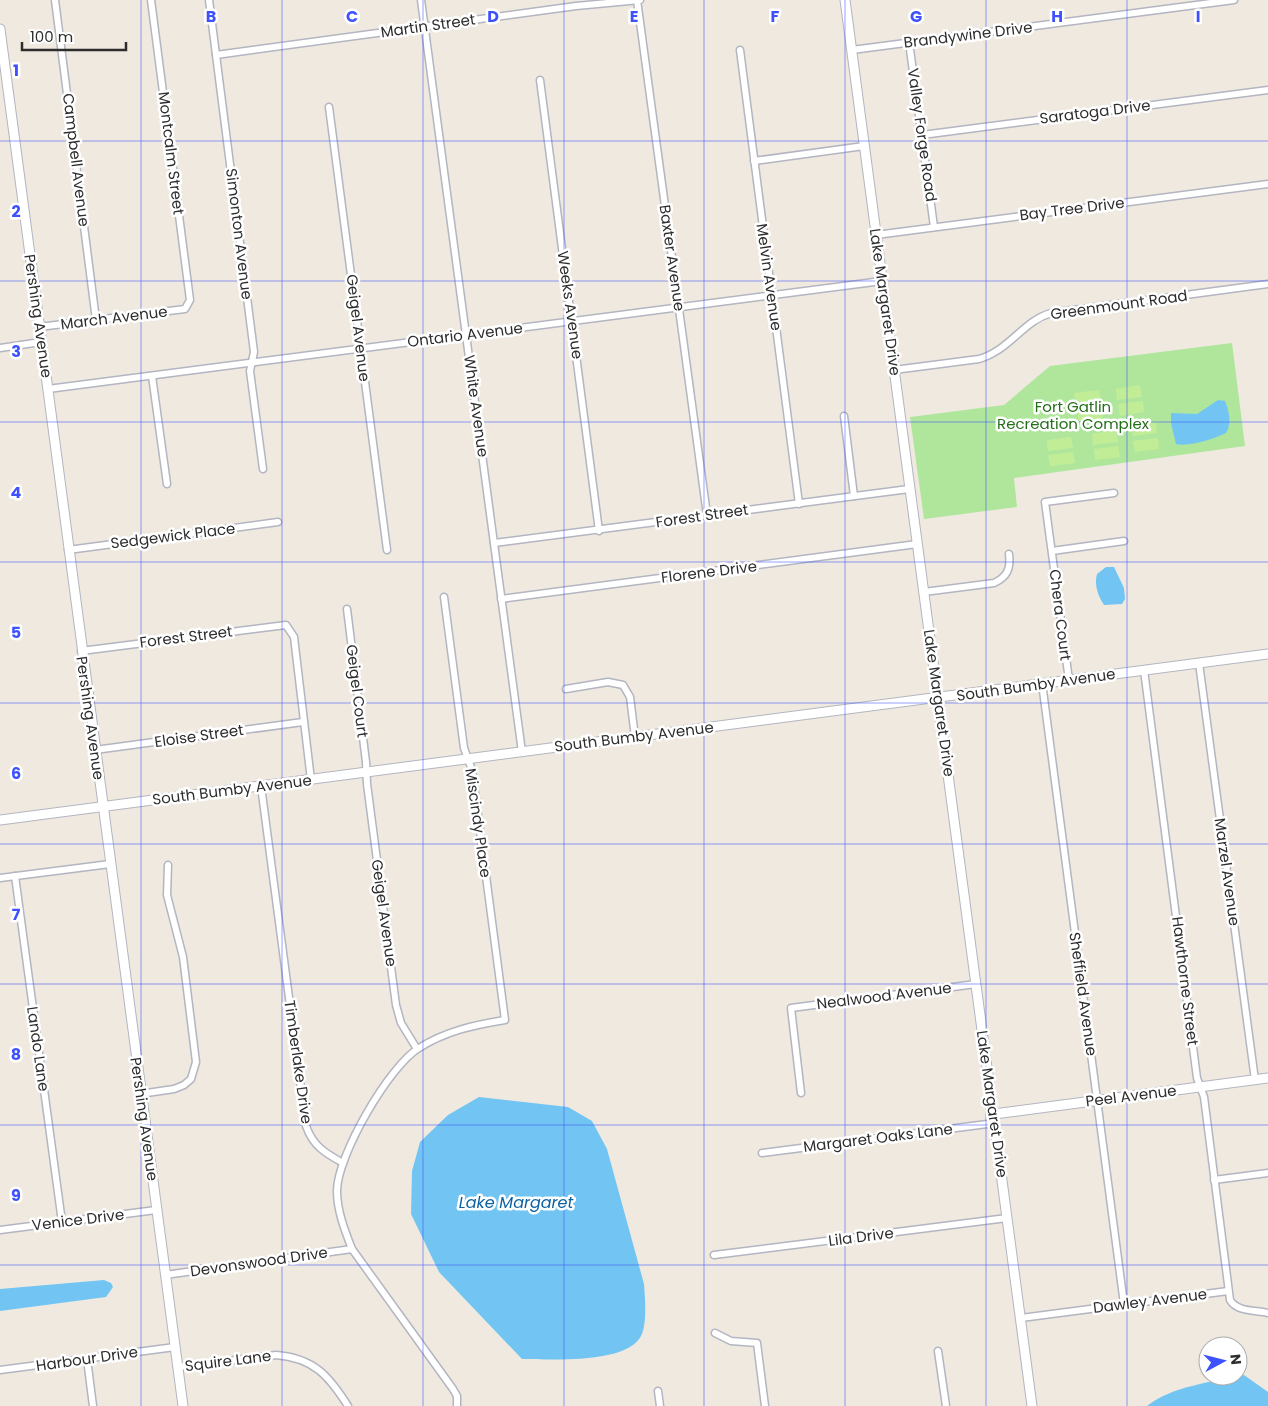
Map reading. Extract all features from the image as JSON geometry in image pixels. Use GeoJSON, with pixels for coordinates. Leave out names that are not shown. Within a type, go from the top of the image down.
{"type":"FeatureCollection","features":[{"type":"Feature","properties":{"kind":"street","name":"Campbell Avenue"},"geometry":{"type":"LineString","coordinates":[[55,0],[96,320]]}},
{"type":"Feature","properties":{"kind":"street","name":"Montcalm Street"},"geometry":{"type":"LineString","coordinates":[[151,0],[190,300],[188,306]]}},
{"type":"Feature","properties":{"kind":"street","name":"Simonton Avenue"},"geometry":{"type":"LineString","coordinates":[[210,0],[254,352],[250,371],[263,469]]}},
{"type":"Feature","properties":{"kind":"street","name":"White Avenue"},"geometry":{"type":"LineString","coordinates":[[421,0],[522,752]]}},
{"type":"Feature","properties":{"kind":"street","name":"Martin Street"},"geometry":{"type":"LineString","coordinates":[[216,55],[576,6],[638,0]]}},
{"type":"Feature","properties":{"kind":"street","name":"Baxter Avenue"},"geometry":{"type":"LineString","coordinates":[[638,0],[707,515]]}},
{"type":"Feature","properties":{"kind":"street","name":"Lake Margaret Drive"},"geometry":{"type":"LineString","coordinates":[[845,0],[1032,1406]]}},
{"type":"Feature","properties":{"kind":"street","name":"Brandywine Drive"},"geometry":{"type":"LineString","coordinates":[[852,50],[1234,0]]}},
{"type":"Feature","properties":{"kind":"street","name":"Pershing Avenue"},"geometry":{"type":"LineString","coordinates":[[0,29],[182,1406]]}},
{"type":"Feature","properties":{"kind":"street","name":"Valley Forge Road"},"geometry":{"type":"LineString","coordinates":[[909,42],[934,227]]}},
{"type":"Feature","properties":{"kind":"street","name":"Melvin Avenue"},"geometry":{"type":"LineString","coordinates":[[740,50],[799,504]]}},
{"type":"Feature","properties":{"kind":"street","name":"Weeks Avenue"},"geometry":{"type":"LineString","coordinates":[[540,80],[599,531]]}},
{"type":"Feature","properties":{"kind":"street","name":"Saratoga Drive"},"geometry":{"type":"LineString","coordinates":[[922,135],[1268,90]]}},
{"type":"Feature","properties":{"kind":"street","name":"Geigel Avenue"},"geometry":{"type":"LineString","coordinates":[[329,107],[387,550]]}},
{"type":"Feature","properties":{"kind":"street"},"geometry":{"type":"LineString","coordinates":[[754,161],[864,146]]}},
{"type":"Feature","properties":{"kind":"street","name":"Bay Tree Drive"},"geometry":{"type":"LineString","coordinates":[[876,235],[1268,184]]}},
{"type":"Feature","properties":{"kind":"street","name":"Ontario Avenue"},"geometry":{"type":"LineString","coordinates":[[48,389],[882,281]]}},
{"type":"Feature","properties":{"kind":"street","name":"Greenmount Road"},"geometry":{"type":"LineString","coordinates":[[894,370],[979,359],[992,355],[1002,349],[1035,320],[1051,313],[1268,284]]}},
{"type":"Feature","properties":{"kind":"street","name":"March Avenue"},"geometry":{"type":"LineString","coordinates":[[39,327],[184,309],[188,306]]}},
{"type":"Feature","properties":{"kind":"street","name":"March Avenue"},"geometry":{"type":"LineString","coordinates":[[0,348],[41,342]]}},
{"type":"Feature","properties":{"kind":"street"},"geometry":{"type":"LineString","coordinates":[[152,376],[167,484]]}},
{"type":"Feature","properties":{"kind":"street"},"geometry":{"type":"LineString","coordinates":[[844,416],[854,496]]}},
{"type":"Feature","properties":{"kind":"street","name":"Forest Street"},"geometry":{"type":"LineString","coordinates":[[494,543],[599,531],[910,489]]}},
{"type":"Feature","properties":{"kind":"street","name":"Chera Court"},"geometry":{"type":"LineString","coordinates":[[1069,680],[1045,502],[1114,493]]}},
{"type":"Feature","properties":{"kind":"street","name":"Sedgewick Place"},"geometry":{"type":"LineString","coordinates":[[68,550],[278,522]]}},
{"type":"Feature","properties":{"kind":"street","name":"Chera Court"},"geometry":{"type":"LineString","coordinates":[[1052,551],[1124,541]]}},
{"type":"Feature","properties":{"kind":"street","name":"Florene Drive"},"geometry":{"type":"LineString","coordinates":[[501,599],[917,544]]}},
{"type":"Feature","properties":{"kind":"street"},"geometry":{"type":"LineString","coordinates":[[924,592],[994,583],[1003,579],[1008,572],[1009,554]]}},
{"type":"Feature","properties":{"kind":"street","name":"Miscindy Place"},"geometry":{"type":"LineString","coordinates":[[417,1049],[459,1029],[505,1020],[472,770],[464,748],[444,596]]}},
{"type":"Feature","properties":{"kind":"street","name":"Geigel Court"},"geometry":{"type":"LineString","coordinates":[[347,609],[366,772]]}},
{"type":"Feature","properties":{"kind":"street","name":"Forest Street"},"geometry":{"type":"LineString","coordinates":[[81,651],[281,624],[289,628],[294,637],[304,722]]}},
{"type":"Feature","properties":{"kind":"street","name":"South Bumby Avenue"},"geometry":{"type":"LineString","coordinates":[[0,820],[1268,654]]}},
{"type":"Feature","properties":{"kind":"street","name":"Marzel Avenue"},"geometry":{"type":"LineString","coordinates":[[1199,663],[1255,1080]]}},
{"type":"Feature","properties":{"kind":"street","name":"Hawthorne Street"},"geometry":{"type":"LineString","coordinates":[[1144,670],[1197,1078],[1201,1088],[1228,1291]]}},
{"type":"Feature","properties":{"kind":"street"},"geometry":{"type":"LineString","coordinates":[[566,688],[608,682],[622,685],[630,697],[635,737]]}},
{"type":"Feature","properties":{"kind":"street","name":"Sheffield Avenue"},"geometry":{"type":"LineString","coordinates":[[1042,684],[1124,1304]]}},
{"type":"Feature","properties":{"kind":"street"},"geometry":{"type":"LineString","coordinates":[[304,722],[311,780]]}},
{"type":"Feature","properties":{"kind":"street","name":"Eloise Street"},"geometry":{"type":"LineString","coordinates":[[95,750],[304,722]]}},
{"type":"Feature","properties":{"kind":"street","name":"Geigel Avenue"},"geometry":{"type":"LineString","coordinates":[[366,772],[396,1005],[401,1023],[417,1049]]}},
{"type":"Feature","properties":{"kind":"street","name":"Timberlake Drive"},"geometry":{"type":"LineString","coordinates":[[261,786],[306,1126],[316,1145],[324,1153],[343,1163]]}},
{"type":"Feature","properties":{"kind":"street"},"geometry":{"type":"LineString","coordinates":[[0,878],[110,864]]}},
{"type":"Feature","properties":{"kind":"street"},"geometry":{"type":"LineString","coordinates":[[140,1094],[174,1089],[184,1085],[191,1079],[196,1062],[183,957],[168,895],[168,865]]}},
{"type":"Feature","properties":{"kind":"street","name":"Lando Lane"},"geometry":{"type":"LineString","coordinates":[[15,876],[62,1222]]}},
{"type":"Feature","properties":{"kind":"street","name":"Nealwood Avenue"},"geometry":{"type":"LineString","coordinates":[[801,1093],[791,1008],[976,984]]}},
{"type":"Feature","properties":{"kind":"street"},"geometry":{"type":"LineString","coordinates":[[417,1049],[385,1082],[343,1163],[338,1180],[338,1201],[343,1226],[352,1249],[453,1388],[457,1396],[457,1406]]}},
{"type":"Feature","properties":{"kind":"street","name":"Peel Avenue"},"geometry":{"type":"LineString","coordinates":[[994,1114],[1268,1078]]}},
{"type":"Feature","properties":{"kind":"street","name":"Margaret Oaks Lane"},"geometry":{"type":"LineString","coordinates":[[762,1153],[995,1123]]}},
{"type":"Feature","properties":{"kind":"street"},"geometry":{"type":"LineString","coordinates":[[1214,1180],[1268,1172]]}},
{"type":"Feature","properties":{"kind":"street","name":"Venice Drive"},"geometry":{"type":"LineString","coordinates":[[0,1230],[156,1210]]}},
{"type":"Feature","properties":{"kind":"street","name":"Lila Drive"},"geometry":{"type":"LineString","coordinates":[[714,1255],[1008,1218]]}},
{"type":"Feature","properties":{"kind":"street","name":"Devonswood Drive"},"geometry":{"type":"LineString","coordinates":[[165,1275],[352,1249]]}},
{"type":"Feature","properties":{"kind":"street","name":"Dawley Avenue"},"geometry":{"type":"LineString","coordinates":[[1021,1318],[1228,1291],[1233,1306],[1268,1313]]}},
{"type":"Feature","properties":{"kind":"street"},"geometry":{"type":"LineString","coordinates":[[716,1333],[731,1341],[757,1343],[765,1406]]}},
{"type":"Feature","properties":{"kind":"street","name":"Harbour Drive"},"geometry":{"type":"LineString","coordinates":[[0,1370],[175,1347]]}},
{"type":"Feature","properties":{"kind":"street"},"geometry":{"type":"LineString","coordinates":[[938,1351],[946,1406]]}},
{"type":"Feature","properties":{"kind":"street","name":"Squire Lane"},"geometry":{"type":"LineString","coordinates":[[177,1368],[276,1355],[288,1356],[314,1366],[332,1383],[348,1406]]}},
{"type":"Feature","properties":{"kind":"street"},"geometry":{"type":"LineString","coordinates":[[87,1359],[93,1406]]}},
{"type":"Feature","properties":{"kind":"street"},"geometry":{"type":"LineString","coordinates":[[658,1391],[660,1406]]}},
{"type":"Feature","properties":{"kind":"green space","name":"Fort Gatlin Recreation Complex"},"geometry":{"type":"Polygon","coordinates":[[[1232,343],[1245,446],[1014,478],[1017,507],[924,519],[910,417],[1004,405],[1050,366],[1232,343]]]}},
{"type":"Feature","properties":{"kind":"green space"},"geometry":{"type":"Polygon","coordinates":[[[1140,385],[1142,397],[1117,400],[1116,389],[1140,385]]]}},
{"type":"Feature","properties":{"kind":"green space"},"geometry":{"type":"Polygon","coordinates":[[[1099,390],[1101,401],[1076,404],[1074,393],[1099,390]]]}},
{"type":"Feature","properties":{"kind":"green space"},"geometry":{"type":"Polygon","coordinates":[[[1143,401],[1144,412],[1120,416],[1118,404],[1143,401]]]}},
{"type":"Feature","properties":{"kind":"green space"},"geometry":{"type":"Polygon","coordinates":[[[1102,409],[1103,420],[1079,423],[1077,412],[1102,409]]]}},
{"type":"Feature","properties":{"kind":"green space"},"geometry":{"type":"Polygon","coordinates":[[[1156,422],[1157,433],[1133,436],[1131,425],[1156,422]]]}},
{"type":"Feature","properties":{"kind":"green space"},"geometry":{"type":"Polygon","coordinates":[[[1116,430],[1118,442],[1093,445],[1092,434],[1116,430]]]}},
{"type":"Feature","properties":{"kind":"green space"},"geometry":{"type":"Polygon","coordinates":[[[1071,437],[1073,448],[1048,451],[1047,440],[1071,437]]]}},
{"type":"Feature","properties":{"kind":"green space"},"geometry":{"type":"Polygon","coordinates":[[[1158,438],[1159,449],[1135,452],[1133,441],[1158,438]]]}},
{"type":"Feature","properties":{"kind":"green space"},"geometry":{"type":"Polygon","coordinates":[[[1118,446],[1120,457],[1095,460],[1094,449],[1118,446]]]}},
{"type":"Feature","properties":{"kind":"green space"},"geometry":{"type":"Polygon","coordinates":[[[1073,452],[1075,463],[1050,466],[1048,455],[1073,452]]]}},
{"type":"Feature","properties":{"kind":"water"},"geometry":{"type":"Polygon","coordinates":[[[1218,400],[1225,401],[1228,409],[1229,421],[1226,433],[1195,443],[1176,444],[1171,423],[1171,413],[1197,414],[1218,400]]]}},
{"type":"Feature","properties":{"kind":"water"},"geometry":{"type":"Polygon","coordinates":[[[1106,567],[1114,567],[1124,588],[1125,599],[1122,604],[1104,605],[1100,598],[1096,586],[1096,578],[1097,574],[1106,567]]]}},
{"type":"Feature","properties":{"kind":"water","name":"Lake Margaret"},"geometry":{"type":"Polygon","coordinates":[[[479,1097],[568,1107],[592,1121],[607,1149],[644,1284],[644,1328],[634,1344],[622,1351],[605,1356],[568,1359],[522,1359],[439,1272],[411,1214],[412,1171],[420,1142],[448,1115],[479,1097]]]}},
{"type":"Feature","properties":{"kind":"water"},"geometry":{"type":"Polygon","coordinates":[[[104,1280],[111,1283],[113,1287],[106,1297],[0,1311],[0,1289],[104,1280]]]}},
{"type":"Feature","properties":{"kind":"water"},"geometry":{"type":"Polygon","coordinates":[[[1248,1378],[1268,1392],[1268,1406],[1147,1406],[1157,1399],[1181,1389],[1198,1385],[1248,1386],[1248,1378]]]}}]}
